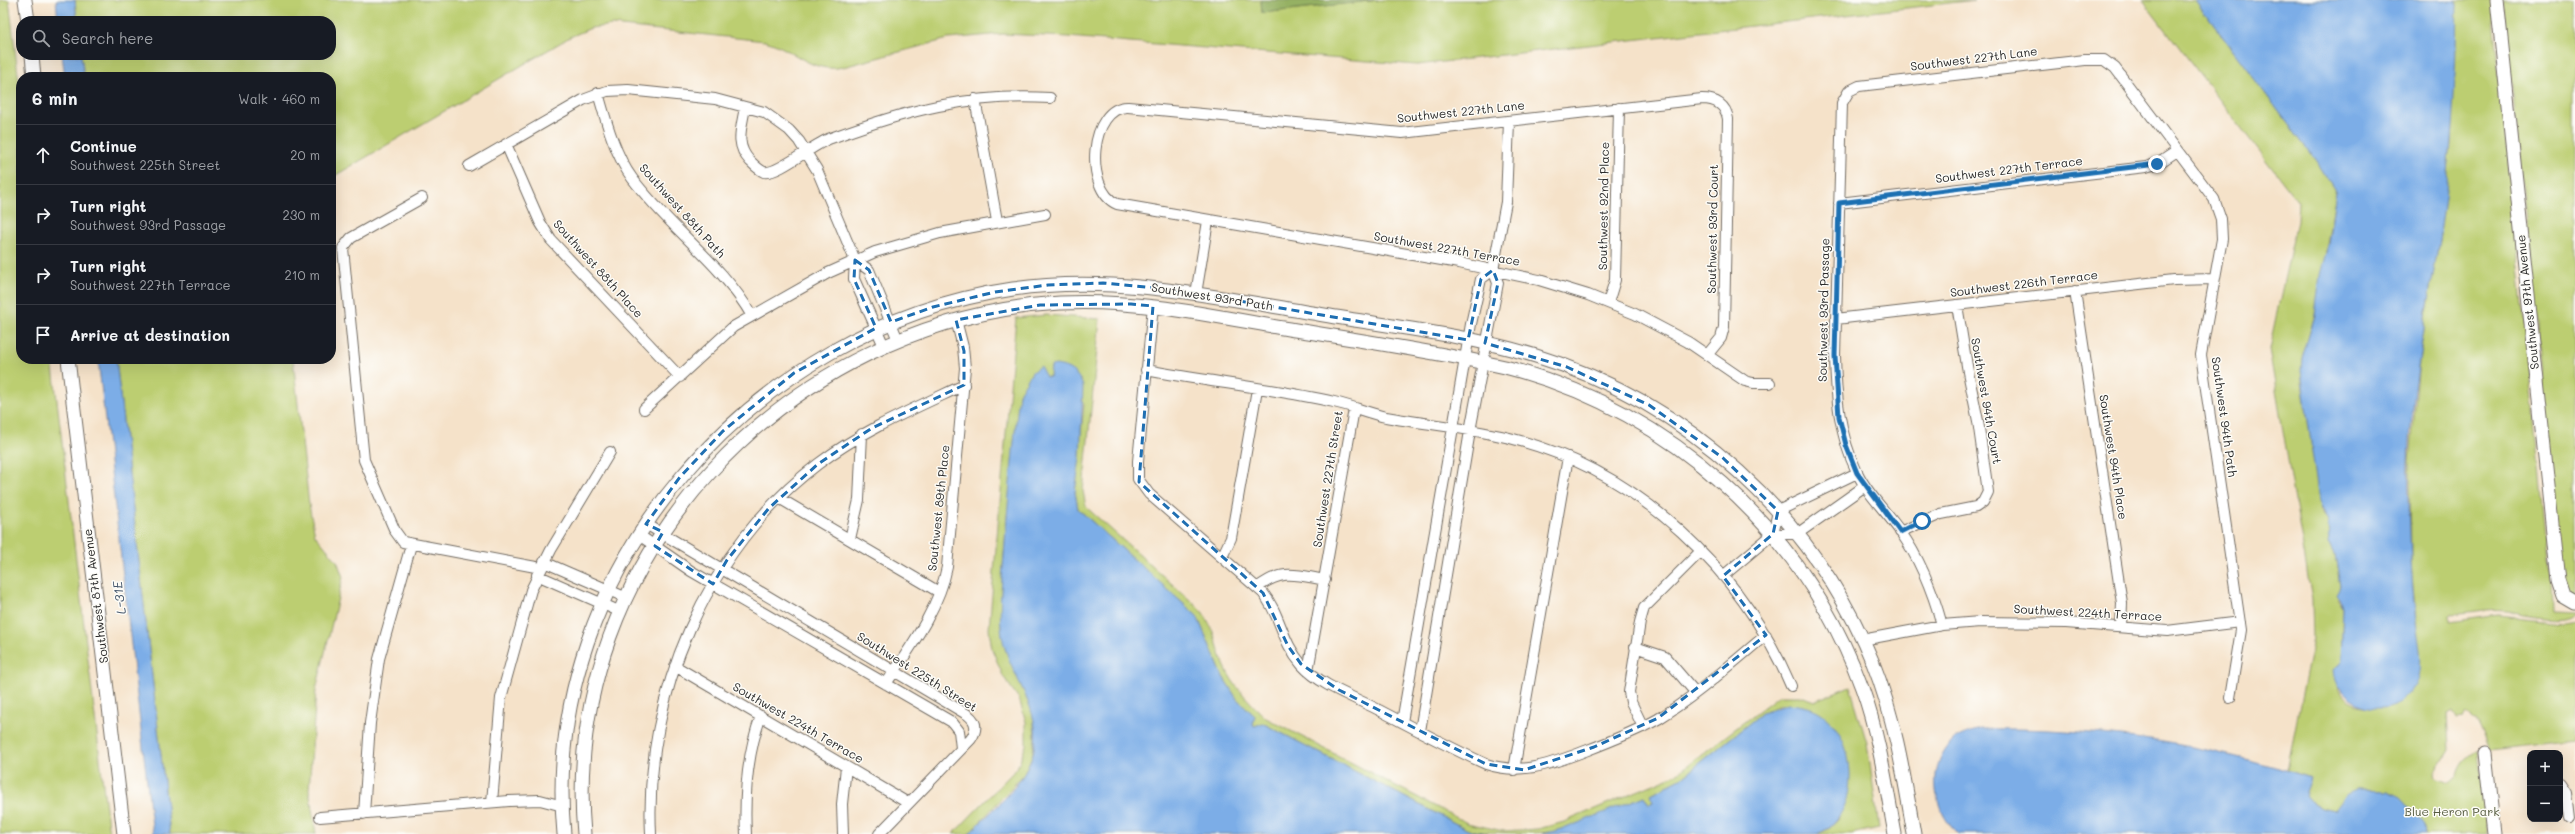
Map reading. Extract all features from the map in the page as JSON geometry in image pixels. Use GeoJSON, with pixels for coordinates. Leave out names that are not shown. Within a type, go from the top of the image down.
{"type":"FeatureCollection","features":[{"type":"Feature","properties":{"kind":"street"},"geometry":{"type":"LineString","coordinates":[[25,0],[27,16]]}},
{"type":"Feature","properties":{"kind":"street","name":"Southwest 97th Avenue"},"geometry":{"type":"LineString","coordinates":[[2496,0],[2557,574],[2561,592],[2572,602]]}},
{"type":"Feature","properties":{"kind":"street"},"geometry":{"type":"LineString","coordinates":[[32,60],[34,72]]}},
{"type":"Feature","properties":{"kind":"street","name":"Southwest 227th Lane"},"geometry":{"type":"LineString","coordinates":[[1849,91],[1862,85],[2085,60],[2104,60]]}},
{"type":"Feature","properties":{"kind":"street","name":"Southwest 94th Path"},"geometry":{"type":"LineString","coordinates":[[2104,60],[2115,68],[2214,200],[2220,213],[2222,235],[2201,355],[2240,622],[2240,650],[2230,698]]}},
{"type":"Feature","properties":{"kind":"street"},"geometry":{"type":"LineString","coordinates":[[469,166],[598,93],[621,89],[715,99],[764,112],[790,130],[806,150],[817,170],[855,260],[854,279],[884,346]]}},
{"type":"Feature","properties":{"kind":"street","name":"Southwest 93rd Passage"},"geometry":{"type":"LineString","coordinates":[[1849,91],[1842,106],[1836,318],[1838,406],[1844,438],[1857,473],[1900,532],[1926,578],[1942,625]]}},
{"type":"Feature","properties":{"kind":"street","name":"Southwest 88th Path"},"geometry":{"type":"LineString","coordinates":[[598,93],[615,142],[632,178],[736,291],[752,316]]}},
{"type":"Feature","properties":{"kind":"street"},"geometry":{"type":"LineString","coordinates":[[745,107],[740,145],[745,155],[756,167],[764,171],[776,171],[806,150],[830,138],[897,115],[976,99],[1000,97],[1050,98]]}},
{"type":"Feature","properties":{"kind":"street"},"geometry":{"type":"LineString","coordinates":[[976,99],[997,221]]}},
{"type":"Feature","properties":{"kind":"street","name":"Southwest 227th Lane"},"geometry":{"type":"LineString","coordinates":[[1102,192],[1096,178],[1096,151],[1103,123],[1111,111],[1122,106],[1395,133],[1702,99],[1719,103]]}},
{"type":"Feature","properties":{"kind":"street","name":"Southwest 93rd Court"},"geometry":{"type":"LineString","coordinates":[[1708,354],[1721,338],[1724,327],[1728,119],[1725,109],[1719,103]]}},
{"type":"Feature","properties":{"kind":"street","name":"Southwest 92nd Place"},"geometry":{"type":"LineString","coordinates":[[1608,303],[1615,280],[1619,108]]}},
{"type":"Feature","properties":{"kind":"street"},"geometry":{"type":"LineString","coordinates":[[1420,731],[1485,343],[1498,283],[1493,270],[1506,202],[1509,120]]}},
{"type":"Feature","properties":{"kind":"street","name":"Southwest 88th Place"},"geometry":{"type":"LineString","coordinates":[[506,144],[540,222],[551,240],[680,377]]}},
{"type":"Feature","properties":{"kind":"street","name":"Southwest 227th Terrace"},"geometry":{"type":"LineString","coordinates":[[1839,203],[2146,167],[2161,162],[2177,151]]}},
{"type":"Feature","properties":{"kind":"street","name":"Southwest 227th Terrace"},"geometry":{"type":"LineString","coordinates":[[1102,192],[1110,201],[1120,205],[1493,270],[1539,280],[1608,303],[1651,323],[1708,354],[1745,381],[1753,383],[1770,383]]}},
{"type":"Feature","properties":{"kind":"street"},"geometry":{"type":"LineString","coordinates":[[422,198],[351,238],[345,243],[342,250],[364,460],[399,538],[411,545],[540,568],[626,598]]}},
{"type":"Feature","properties":{"kind":"street"},"geometry":{"type":"LineString","coordinates":[[644,410],[728,332],[752,316],[855,260],[940,232],[1044,214]]}},
{"type":"Feature","properties":{"kind":"street"},"geometry":{"type":"LineString","coordinates":[[1196,294],[1208,221]]}},
{"type":"Feature","properties":{"kind":"street"},"geometry":{"type":"LineString","coordinates":[[855,260],[869,270],[898,340]]}},
{"type":"Feature","properties":{"kind":"street"},"geometry":{"type":"LineString","coordinates":[[1402,722],[1468,340],[1481,279],[1493,270]]}},
{"type":"Feature","properties":{"kind":"street","name":"Southwest 226th Terrace"},"geometry":{"type":"LineString","coordinates":[[1836,318],[2185,278],[2214,279]]}},
{"type":"Feature","properties":{"kind":"street","name":"Southwest 93rd Path"},"geometry":{"type":"LineString","coordinates":[[564,834],[563,806],[565,749],[574,695],[582,660],[609,591],[643,529],[695,460],[750,406],[802,368],[876,328],[973,296],[1048,285],[1121,284],[1196,294],[1468,340],[1532,355],[1573,369],[1649,406],[1695,435],[1723,458],[1778,511],[1797,534],[1835,588],[1862,640],[1877,674],[1895,730],[1914,834]]}},
{"type":"Feature","properties":{"kind":"street","name":"Southwest 94th Place"},"geometry":{"type":"LineString","coordinates":[[2075,291],[2122,603],[2121,627]]}},
{"type":"Feature","properties":{"kind":"street","name":"Southwest 93rd Path"},"geometry":{"type":"LineString","coordinates":[[584,834],[582,785],[587,731],[602,661],[626,598],[655,546],[663,532],[709,473],[760,423],[820,380],[884,346],[956,320],[1005,310],[1059,303],[1103,302],[1153,306],[1483,362],[1557,383],[1607,404],[1639,422],[1685,452],[1713,474],[1773,534],[1818,598],[1854,668],[1875,730],[1895,834]]}},
{"type":"Feature","properties":{"kind":"street","name":"Southwest 94th Court"},"geometry":{"type":"LineString","coordinates":[[1900,532],[1935,516],[1972,509],[1983,502],[1988,489],[1987,475],[1957,304]]}},
{"type":"Feature","properties":{"kind":"street"},"geometry":{"type":"LineString","coordinates":[[1153,306],[1138,461],[1139,482],[1149,494],[1257,588],[1270,602],[1288,646],[1308,671],[1334,687],[1486,764],[1514,770],[1531,769],[1548,764],[1642,727],[1676,707],[1766,635]]}},
{"type":"Feature","properties":{"kind":"street","name":"Southwest 89th Place"},"geometry":{"type":"LineString","coordinates":[[886,684],[939,592],[948,560],[964,385],[964,351],[956,320]]}},
{"type":"Feature","properties":{"kind":"street","name":"Southwest 87th Avenue"},"geometry":{"type":"LineString","coordinates":[[69,364],[124,834]]}},
{"type":"Feature","properties":{"kind":"street","name":"Southwest 227th Street"},"geometry":{"type":"LineString","coordinates":[[1146,370],[1334,402],[1354,409],[1308,671]]}},
{"type":"Feature","properties":{"kind":"street"},"geometry":{"type":"LineString","coordinates":[[651,834],[654,756],[663,709],[675,666],[713,584],[722,569],[756,524],[779,498],[818,464],[862,434],[964,385]]}},
{"type":"Feature","properties":{"kind":"street"},"geometry":{"type":"LineString","coordinates":[[1222,557],[1231,538],[1256,389]]}},
{"type":"Feature","properties":{"kind":"street"},"geometry":{"type":"LineString","coordinates":[[1354,409],[1396,419],[1516,439],[1568,457],[1606,476],[1646,503],[1701,551],[1723,576],[1766,635],[1792,686]]}},
{"type":"Feature","properties":{"kind":"street"},"geometry":{"type":"LineString","coordinates":[[850,539],[859,500],[862,434]]}},
{"type":"Feature","properties":{"kind":"street"},"geometry":{"type":"LineString","coordinates":[[492,802],[501,698],[540,568],[610,452]]}},
{"type":"Feature","properties":{"kind":"street"},"geometry":{"type":"LineString","coordinates":[[1514,770],[1568,457]]}},
{"type":"Feature","properties":{"kind":"street"},"geometry":{"type":"LineString","coordinates":[[1723,576],[1773,534],[1778,511],[1857,473]]}},
{"type":"Feature","properties":{"kind":"street"},"geometry":{"type":"LineString","coordinates":[[1773,534],[1797,534],[1865,486]]}},
{"type":"Feature","properties":{"kind":"street"},"geometry":{"type":"LineString","coordinates":[[779,498],[939,592]]}},
{"type":"Feature","properties":{"kind":"street","name":"Southwest 225th Street"},"geometry":{"type":"LineString","coordinates":[[643,529],[663,532],[722,569],[972,718],[975,724],[974,735],[961,748]]}},
{"type":"Feature","properties":{"kind":"street","name":"Southwest 225th Street"},"geometry":{"type":"LineString","coordinates":[[643,529],[655,546],[713,584],[955,725],[961,734],[961,748]]}},
{"type":"Feature","properties":{"kind":"street"},"geometry":{"type":"LineString","coordinates":[[364,814],[370,723],[380,659],[411,545]]}},
{"type":"Feature","properties":{"kind":"street"},"geometry":{"type":"LineString","coordinates":[[1642,727],[1629,695],[1635,647],[1644,608],[1701,551]]}},
{"type":"Feature","properties":{"kind":"street"},"geometry":{"type":"LineString","coordinates":[[540,568],[603,604],[621,612]]}},
{"type":"Feature","properties":{"kind":"street"},"geometry":{"type":"LineString","coordinates":[[1257,588],[1272,577],[1283,574],[1325,580]]}},
{"type":"Feature","properties":{"kind":"street","name":"Southwest 224th Terrace"},"geometry":{"type":"LineString","coordinates":[[1862,640],[1942,625],[1980,622],[2044,622],[2174,631],[2240,622]]}},
{"type":"Feature","properties":{"kind":"street"},"geometry":{"type":"LineString","coordinates":[[1635,647],[1665,657],[1695,692]]}},
{"type":"Feature","properties":{"kind":"street","name":"Southwest 224th Terrace"},"geometry":{"type":"LineString","coordinates":[[675,666],[908,803]]}},
{"type":"Feature","properties":{"kind":"street"},"geometry":{"type":"LineString","coordinates":[[746,834],[746,780],[754,736],[760,716]]}},
{"type":"Feature","properties":{"kind":"street"},"geometry":{"type":"LineString","coordinates":[[879,834],[961,748]]}},
{"type":"Feature","properties":{"kind":"street"},"geometry":{"type":"LineString","coordinates":[[2485,753],[2494,834]]}},
{"type":"Feature","properties":{"kind":"street"},"geometry":{"type":"LineString","coordinates":[[843,834],[842,804],[846,767]]}},
{"type":"Feature","properties":{"kind":"street"},"geometry":{"type":"LineString","coordinates":[[2562,786],[2566,792],[2568,817]]}},
{"type":"Feature","properties":{"kind":"street"},"geometry":{"type":"LineString","coordinates":[[320,817],[492,802],[540,800],[563,806]]}},
{"type":"Feature","properties":{"kind":"highlighted area"},"geometry":{"type":"Polygon","coordinates":[[[855,260],[869,270],[891,322],[933,307],[995,292],[1048,285],[1103,283],[1175,290],[1468,340],[1481,279],[1493,270],[1498,283],[1485,343],[1567,367],[1649,405],[1723,458],[1778,511],[1773,534],[1723,576],[1766,635],[1658,718],[1594,747],[1524,770],[1486,764],[1339,690],[1301,664],[1288,646],[1263,593],[1139,482],[1153,306],[1131,304],[1040,305],[956,320],[964,351],[964,385],[872,428],[818,464],[769,508],[727,560],[713,584],[655,546],[663,532],[646,524],[680,477],[723,431],[794,373],[876,328],[854,279],[855,260]]]}},
{"type":"Feature","properties":{"kind":"green space"},"geometry":{"type":"Polygon","coordinates":[[[0,0],[9,0],[18,72],[16,72],[16,364],[53,364],[109,834],[0,834],[0,0]]]}},
{"type":"Feature","properties":{"kind":"green space"},"geometry":{"type":"Polygon","coordinates":[[[75,0],[1261,0],[1262,13],[1378,0],[1975,0],[1417,65],[1068,37],[1002,34],[948,39],[843,67],[832,68],[812,64],[785,49],[765,41],[612,25],[591,28],[570,37],[336,175],[336,72],[83,72],[82,60],[336,60],[336,16],[77,16],[75,0]]]}},
{"type":"Feature","properties":{"kind":"green space"},"geometry":{"type":"Polygon","coordinates":[[[1261,0],[1378,0],[1262,13],[1261,0]]]}},
{"type":"Feature","properties":{"kind":"green space","name":"Blue Heron Park"},"geometry":{"type":"Polygon","coordinates":[[[2143,0],[2195,0],[2319,165],[2336,192],[2315,315],[2302,359],[2302,382],[2322,511],[2328,521],[2329,542],[2335,554],[2340,586],[2338,597],[2343,607],[2341,662],[2336,667],[2338,687],[2344,697],[2350,702],[2357,705],[2374,707],[2397,703],[2420,665],[2411,564],[2410,462],[2419,361],[2439,240],[2451,144],[2457,0],[2491,0],[2551,573],[2552,609],[2574,610],[2570,615],[2553,618],[2506,611],[2485,611],[2450,615],[2450,622],[2498,615],[2561,622],[2575,620],[2575,740],[2491,750],[2477,722],[2466,713],[2463,718],[2456,719],[2452,711],[2447,714],[2449,749],[2435,773],[2436,778],[2449,783],[2457,776],[2464,761],[2478,750],[2487,834],[2425,834],[2424,825],[2388,791],[2356,790],[2334,810],[2322,807],[2314,804],[2305,795],[2311,778],[2287,770],[2313,639],[2312,600],[2269,349],[2297,221],[2298,202],[2143,0]]]}},
{"type":"Feature","properties":{"kind":"green space"},"geometry":{"type":"Polygon","coordinates":[[[2503,0],[2575,0],[2575,595],[2567,587],[2563,573],[2503,0]]]}},
{"type":"Feature","properties":{"kind":"green space"},"geometry":{"type":"Polygon","coordinates":[[[1046,315],[1100,319],[1083,491],[1086,507],[1201,610],[1210,625],[1228,673],[1245,697],[1266,718],[1467,823],[1503,831],[1538,829],[1564,822],[1675,775],[1778,696],[1801,696],[1814,701],[1850,686],[1867,743],[1879,828],[1851,834],[1818,834],[1828,829],[1839,818],[1804,706],[1780,705],[1762,713],[1679,780],[1651,794],[1653,802],[1649,804],[1644,796],[1565,829],[1553,832],[1532,833],[1499,833],[1468,830],[1262,723],[1255,726],[1253,725],[1255,716],[1237,699],[1223,677],[1197,616],[1078,509],[1075,492],[1084,404],[1051,366],[1050,377],[1046,377],[1007,515],[1001,594],[1001,628],[1006,651],[1033,712],[1035,738],[1032,757],[1024,774],[969,834],[953,834],[1017,768],[1026,745],[1026,722],[1019,699],[1003,676],[992,649],[989,629],[1016,318],[1046,315]]]}},
{"type":"Feature","properties":{"kind":"green space"},"geometry":{"type":"Polygon","coordinates":[[[117,364],[294,364],[309,505],[315,535],[337,561],[343,577],[316,690],[309,790],[316,834],[170,834],[117,364]]]}},
{"type":"Feature","properties":{"kind":"water"},"geometry":{"type":"Polygon","coordinates":[[[56,0],[75,0],[77,16],[58,16],[56,0]]]}},
{"type":"Feature","properties":{"kind":"water"},"geometry":{"type":"Polygon","coordinates":[[[2195,0],[2457,0],[2456,61],[2447,181],[2413,402],[2410,435],[2410,542],[2421,662],[2417,683],[2404,699],[2394,705],[2383,708],[2372,707],[2360,704],[2350,699],[2342,691],[2336,681],[2334,670],[2341,662],[2343,607],[2341,599],[2336,594],[2340,586],[2335,554],[2329,542],[2328,521],[2319,501],[2301,371],[2302,359],[2315,315],[2320,275],[2328,244],[2336,192],[2319,165],[2195,0]]]}},
{"type":"Feature","properties":{"kind":"water"},"geometry":{"type":"Polygon","coordinates":[[[63,60],[82,60],[83,72],[64,72],[63,60]]]}},
{"type":"Feature","properties":{"kind":"water","name":"L-31E"},"geometry":{"type":"Polygon","coordinates":[[[99,364],[117,364],[170,834],[153,834],[99,364]]]}},
{"type":"Feature","properties":{"kind":"water"},"geometry":{"type":"Polygon","coordinates":[[[1056,365],[1073,371],[1083,386],[1080,458],[1075,492],[1078,509],[1197,616],[1223,677],[1237,699],[1255,716],[1253,725],[1255,726],[1262,723],[1468,830],[1487,834],[969,834],[1013,789],[1021,779],[1032,757],[1035,740],[1034,723],[1024,691],[1009,660],[1004,644],[1000,619],[1001,592],[1019,394],[1032,372],[1040,366],[1046,377],[1050,377],[1051,366],[1056,365]]]}},
{"type":"Feature","properties":{"kind":"water"},"geometry":{"type":"Polygon","coordinates":[[[1788,704],[1803,706],[1825,716],[1836,728],[1844,743],[1849,760],[1850,778],[1848,795],[1842,811],[1832,825],[1818,834],[1542,834],[1566,828],[1644,796],[1649,804],[1653,802],[1651,794],[1679,780],[1762,713],[1788,704]]]}},
{"type":"Feature","properties":{"kind":"water"},"geometry":{"type":"Polygon","coordinates":[[[1980,729],[2022,729],[2106,734],[2230,755],[2311,778],[2305,795],[2314,804],[2334,810],[2345,795],[2356,790],[2388,791],[2400,797],[2413,811],[2424,825],[2425,834],[1958,834],[1942,813],[1938,801],[1936,775],[1939,762],[1945,751],[1954,740],[1980,729]]]}},
{"type":"Feature","properties":{"kind":"route"},"geometry":{"type":"LineString","coordinates":[[1922,521],[1900,532],[1857,473],[1851,460],[1841,428],[1836,395],[1835,356],[1839,203],[2146,167],[2157,164]]}}]}
